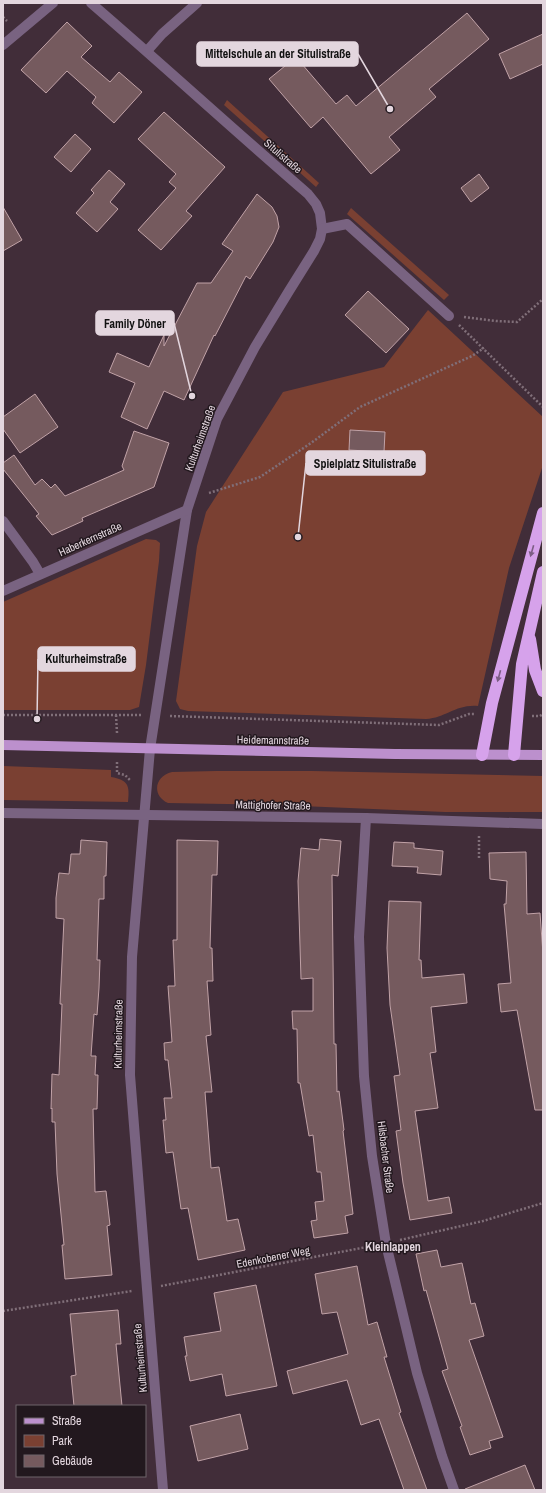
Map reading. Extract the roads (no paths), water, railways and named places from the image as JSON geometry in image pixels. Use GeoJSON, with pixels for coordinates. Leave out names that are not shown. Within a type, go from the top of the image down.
{"type":"FeatureCollection","features":[{"type":"Feature","properties":{"kind":"highway"},"geometry":{"type":"LineString","coordinates":[[482,755],[489,714],[543,513]]}},
{"type":"Feature","properties":{"kind":"highway"},"geometry":{"type":"LineString","coordinates":[[514,755],[522,664],[528,632],[543,572]]}},
{"type":"Feature","properties":{"kind":"highway"},"geometry":{"type":"LineString","coordinates":[[528,632],[535,670],[543,691]]}},
{"type":"Feature","properties":{"kind":"main road","name":"Heidemannstraße"},"geometry":{"type":"LineString","coordinates":[[3,745],[150,749],[543,755]]}},
{"type":"Feature","properties":{"kind":"street"},"geometry":{"type":"LineString","coordinates":[[3,45],[53,3]]}},
{"type":"Feature","properties":{"kind":"street","name":"Situlistraße"},"geometry":{"type":"LineString","coordinates":[[91,3],[308,194],[316,204],[320,214],[322,229]]}},
{"type":"Feature","properties":{"kind":"street"},"geometry":{"type":"LineString","coordinates":[[147,51],[162,34],[197,3]]}},
{"type":"Feature","properties":{"kind":"street"},"geometry":{"type":"LineString","coordinates":[[322,229],[347,224],[449,316]]}},
{"type":"Feature","properties":{"kind":"street","name":"Kulturheimstraße"},"geometry":{"type":"LineString","coordinates":[[163,1490],[130,1075],[132,957],[150,749],[187,510],[217,419],[255,347],[288,291],[314,251],[320,239],[322,229]]}},
{"type":"Feature","properties":{"kind":"street","name":"Haberkernstraße"},"geometry":{"type":"LineString","coordinates":[[3,591],[187,510]]}},
{"type":"Feature","properties":{"kind":"street"},"geometry":{"type":"LineString","coordinates":[[3,521],[40,574]]}},
{"type":"Feature","properties":{"kind":"street","name":"Mattighofer Straße"},"geometry":{"type":"LineString","coordinates":[[3,813],[366,818],[543,824]]}},
{"type":"Feature","properties":{"kind":"street","name":"Hilsbacher Straße"},"geometry":{"type":"LineString","coordinates":[[366,818],[358,938],[364,1076],[372,1156],[386,1244],[417,1374],[454,1490]]}},
{"type":"Feature","properties":{"kind":"place","name":"Mittelschule an der Situlistraße"},"geometry":{"type":"Point","coordinates":[390,109]}},
{"type":"Feature","properties":{"kind":"place","name":"Family Döner"},"geometry":{"type":"Point","coordinates":[192,396]}},
{"type":"Feature","properties":{"kind":"place","name":"Spielplatz Situlistraße"},"geometry":{"type":"Point","coordinates":[298,537]}},
{"type":"Feature","properties":{"kind":"place","name":"Kulturheimstraße"},"geometry":{"type":"Point","coordinates":[37,719]}},
{"type":"Feature","properties":{"kind":"district","name":"Kleinlappen"},"geometry":{"type":"Point","coordinates":[393,1247]}}]}
